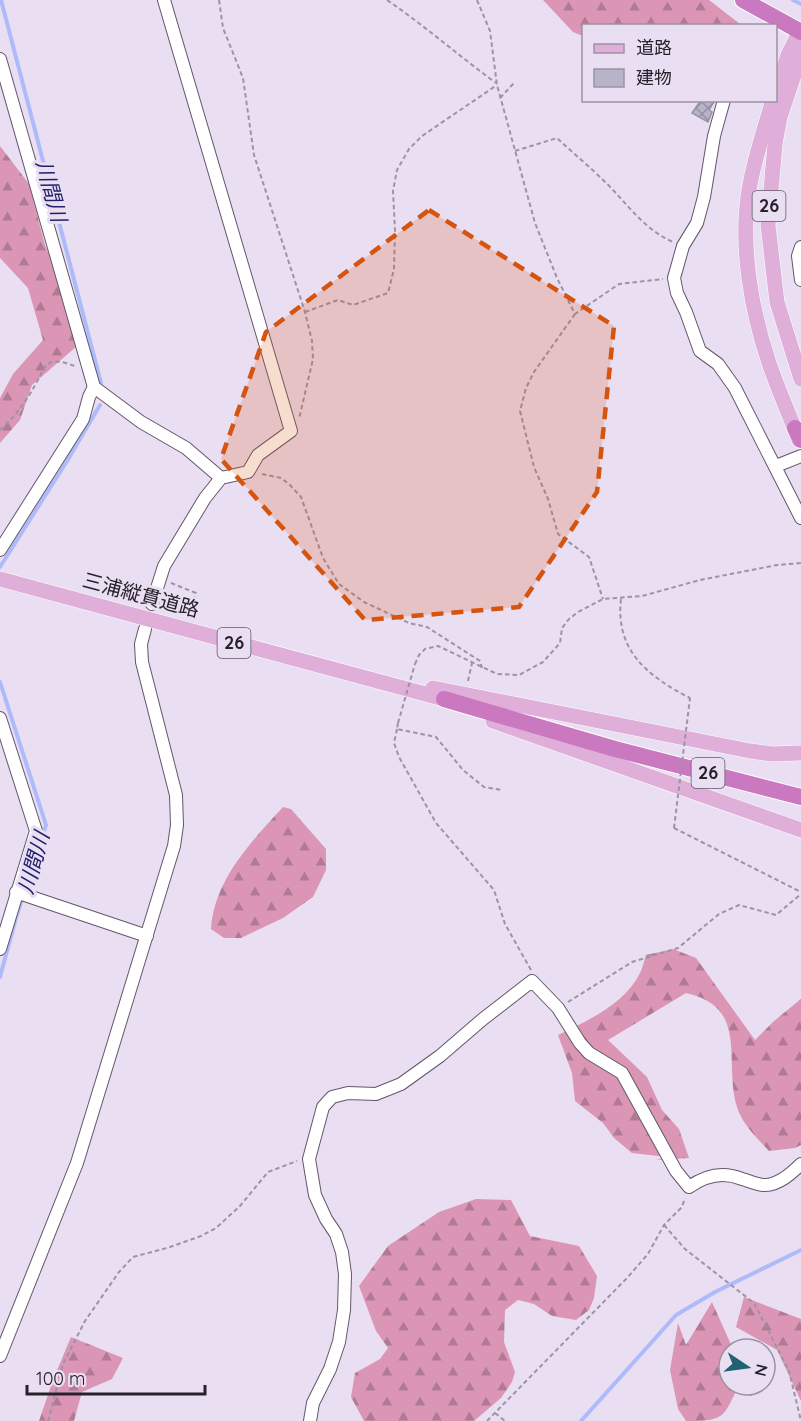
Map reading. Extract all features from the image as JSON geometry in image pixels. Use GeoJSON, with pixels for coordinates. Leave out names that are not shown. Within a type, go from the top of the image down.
{"type":"FeatureCollection","features":[{"type":"Feature","properties":{"kind":"highway"},"geometry":{"type":"LineString","coordinates":[[743,0],[801,32]]}},
{"type":"Feature","properties":{"kind":"highway","name":"26"},"geometry":{"type":"LineString","coordinates":[[444,699],[801,797]]}},
{"type":"Feature","properties":{"kind":"highway","name":"26"},"geometry":{"type":"LineString","coordinates":[[616,745],[801,789]]}},
{"type":"Feature","properties":{"kind":"main road"},"geometry":{"type":"LineString","coordinates":[[777,90],[788,56],[801,32]]}},
{"type":"Feature","properties":{"kind":"main road","name":"26"},"geometry":{"type":"LineString","coordinates":[[801,32],[798,60],[780,117],[775,144],[768,225],[777,302],[801,379]]}},
{"type":"Feature","properties":{"kind":"main road","name":"26"},"geometry":{"type":"LineString","coordinates":[[772,102],[749,190],[746,234],[748,262],[754,300],[769,362],[801,446]]}},
{"type":"Feature","properties":{"kind":"main road","name":"三浦縦貫道路"},"geometry":{"type":"LineString","coordinates":[[0,579],[444,699]]}},
{"type":"Feature","properties":{"kind":"main road","name":"26"},"geometry":{"type":"LineString","coordinates":[[376,681],[429,687],[750,751],[772,754],[801,753]]}},
{"type":"Feature","properties":{"kind":"main road"},"geometry":{"type":"LineString","coordinates":[[398,687],[801,830]]}},
{"type":"Feature","properties":{"kind":"street"},"geometry":{"type":"LineString","coordinates":[[152,604],[164,566],[221,478],[248,472],[258,455],[291,431],[164,0]]}},
{"type":"Feature","properties":{"kind":"street"},"geometry":{"type":"LineString","coordinates":[[0,59],[94,387],[141,422],[186,448],[221,478]]}},
{"type":"Feature","properties":{"kind":"street"},"geometry":{"type":"LineString","coordinates":[[723,102],[714,136],[704,197],[697,223],[682,246],[674,278],[676,293],[686,312],[700,351],[718,364],[735,388],[778,465],[801,518]]}},
{"type":"Feature","properties":{"kind":"street"},"geometry":{"type":"LineString","coordinates":[[801,247],[798,256],[801,280]]}},
{"type":"Feature","properties":{"kind":"street"},"geometry":{"type":"LineString","coordinates":[[0,550],[83,419],[94,387]]}},
{"type":"Feature","properties":{"kind":"street"},"geometry":{"type":"LineString","coordinates":[[778,465],[801,456]]}},
{"type":"Feature","properties":{"kind":"street"},"geometry":{"type":"LineString","coordinates":[[0,1356],[77,1163],[174,846],[177,825],[176,795],[142,662],[141,644],[145,629]]}},
{"type":"Feature","properties":{"kind":"street"},"geometry":{"type":"LineString","coordinates":[[0,718],[36,831],[22,894],[0,949]]}},
{"type":"Feature","properties":{"kind":"street"},"geometry":{"type":"LineString","coordinates":[[22,894],[147,936]]}},
{"type":"Feature","properties":{"kind":"street"},"geometry":{"type":"LineString","coordinates":[[310,1421],[314,1403],[330,1369],[339,1342],[343,1324],[345,1291],[342,1252],[336,1234],[315,1195],[309,1159],[323,1107],[332,1097],[348,1093],[376,1094],[401,1084],[440,1056],[532,981],[558,1008],[589,1053],[622,1073],[676,1171],[689,1187],[701,1178],[725,1174],[767,1185],[779,1181],[801,1164]]}},
{"type":"Feature","properties":{"kind":"path"},"geometry":{"type":"LineString","coordinates":[[219,0],[223,28],[243,78],[254,155],[305,312],[312,341],[313,360],[302,414],[298,424],[291,431]]}},
{"type":"Feature","properties":{"kind":"path"},"geometry":{"type":"LineString","coordinates":[[387,0],[496,84]]}},
{"type":"Feature","properties":{"kind":"path"},"geometry":{"type":"LineString","coordinates":[[477,0],[490,31],[496,84],[535,223],[557,278],[575,314]]}},
{"type":"Feature","properties":{"kind":"path"},"geometry":{"type":"LineString","coordinates":[[500,98],[514,83]]}},
{"type":"Feature","properties":{"kind":"path"},"geometry":{"type":"LineString","coordinates":[[305,312],[338,300],[353,305],[388,292],[394,269],[393,191],[397,170],[409,149],[422,136],[496,84]]}},
{"type":"Feature","properties":{"kind":"path"},"geometry":{"type":"LineString","coordinates":[[515,151],[557,138],[612,189],[638,219],[665,238],[682,246]]}},
{"type":"Feature","properties":{"kind":"path"},"geometry":{"type":"LineString","coordinates":[[603,599],[589,557],[558,534],[548,499],[534,467],[520,411],[526,388],[534,372],[575,314],[619,284],[674,278]]}},
{"type":"Feature","properties":{"kind":"path"},"geometry":{"type":"LineString","coordinates":[[0,430],[15,417],[28,399],[45,367],[53,362],[61,362],[89,371]]}},
{"type":"Feature","properties":{"kind":"path"},"geometry":{"type":"LineString","coordinates":[[248,472],[280,477],[296,490],[301,497],[323,558],[339,584],[364,602],[409,623],[427,627],[480,661],[482,668]]}},
{"type":"Feature","properties":{"kind":"path"},"geometry":{"type":"LineString","coordinates":[[532,981],[533,973],[506,924],[494,890],[436,823],[399,758],[394,743],[419,655],[425,649],[438,646],[498,674],[519,675],[543,662],[560,643],[562,628],[569,619],[603,599],[642,597],[700,580],[777,565],[801,563]]}},
{"type":"Feature","properties":{"kind":"path"},"geometry":{"type":"LineString","coordinates":[[159,579],[196,592],[190,618]]}},
{"type":"Feature","properties":{"kind":"path"},"geometry":{"type":"LineString","coordinates":[[558,1008],[632,962],[678,948],[719,914],[739,905],[776,915],[801,893],[674,828],[690,698],[664,684],[639,663],[625,641],[620,621],[621,598]]}},
{"type":"Feature","properties":{"kind":"path"},"geometry":{"type":"LineString","coordinates":[[466,687],[472,662]]}},
{"type":"Feature","properties":{"kind":"path"},"geometry":{"type":"LineString","coordinates":[[397,729],[436,737],[463,770],[484,787],[502,790]]}},
{"type":"Feature","properties":{"kind":"path"},"geometry":{"type":"LineString","coordinates":[[48,1421],[63,1364],[85,1321],[119,1272],[133,1257],[167,1248],[216,1228],[240,1206],[268,1172],[299,1160],[309,1159]]}},
{"type":"Feature","properties":{"kind":"path"},"geometry":{"type":"LineString","coordinates":[[487,1421],[648,1254],[664,1225],[682,1207],[689,1187]]}},
{"type":"Feature","properties":{"kind":"path"},"geometry":{"type":"LineString","coordinates":[[664,1225],[685,1249],[754,1303],[789,1371],[801,1421]]}},
{"type":"Feature","properties":{"kind":"path"},"geometry":{"type":"LineString","coordinates":[[495,1413],[505,1421]]}},
{"type":"Feature","properties":{"kind":"highlighted area"},"geometry":{"type":"Polygon","coordinates":[[[429,210],[614,326],[597,492],[519,607],[365,620],[221,459],[266,332],[429,210]]]}},
{"type":"Feature","properties":{"kind":"green space"},"geometry":{"type":"Polygon","coordinates":[[[543,0],[709,0],[740,24],[582,24],[582,36],[573,32],[543,0]]]}},
{"type":"Feature","properties":{"kind":"green space"},"geometry":{"type":"Polygon","coordinates":[[[0,146],[29,184],[45,245],[71,307],[77,346],[32,385],[20,420],[0,443],[0,398],[13,374],[43,340],[28,288],[0,258],[0,146]]]}},
{"type":"Feature","properties":{"kind":"green space"},"geometry":{"type":"Polygon","coordinates":[[[283,807],[291,809],[326,849],[326,870],[313,897],[283,918],[241,938],[224,938],[211,929],[219,894],[236,862],[283,807]]]}},
{"type":"Feature","properties":{"kind":"green space"},"geometry":{"type":"Polygon","coordinates":[[[673,949],[696,958],[755,1040],[801,999],[801,1145],[795,1148],[769,1151],[746,1125],[739,1113],[733,1089],[727,1023],[719,1010],[706,1000],[686,993],[608,1040],[647,1077],[662,1110],[679,1129],[689,1158],[656,1160],[667,1157],[632,1153],[614,1138],[603,1123],[575,1101],[572,1073],[558,1035],[604,1010],[625,994],[640,973],[646,955],[673,949]]]}},
{"type":"Feature","properties":{"kind":"green space"},"geometry":{"type":"Polygon","coordinates":[[[476,1199],[511,1200],[530,1236],[579,1246],[597,1276],[594,1298],[589,1310],[576,1320],[552,1316],[534,1304],[518,1300],[505,1310],[504,1342],[515,1372],[512,1382],[501,1398],[474,1421],[364,1421],[351,1397],[355,1373],[380,1359],[388,1348],[376,1331],[359,1286],[388,1246],[439,1212],[476,1199]]]}},
{"type":"Feature","properties":{"kind":"green space"},"geometry":{"type":"Polygon","coordinates":[[[744,1297],[801,1319],[801,1401],[777,1350],[777,1337],[754,1337],[736,1327],[744,1297]]]}},
{"type":"Feature","properties":{"kind":"green space"},"geometry":{"type":"Polygon","coordinates":[[[712,1302],[728,1337],[717,1337],[717,1397],[733,1397],[725,1411],[716,1418],[686,1421],[678,1409],[670,1370],[678,1323],[686,1345],[712,1302]]]}},
{"type":"Feature","properties":{"kind":"green space"},"geometry":{"type":"Polygon","coordinates":[[[71,1337],[123,1358],[112,1379],[82,1392],[74,1421],[39,1421],[53,1380],[71,1337]]]}},
{"type":"Feature","properties":{"kind":"building"},"geometry":{"type":"Polygon","coordinates":[[[700,102],[714,102],[709,110],[712,112],[708,122],[692,113],[700,102]]]}},
{"type":"Feature","properties":{"kind":"waterway","name":"川間川"},"geometry":{"type":"LineString","coordinates":[[1,0],[101,383]]}},
{"type":"Feature","properties":{"kind":"waterway"},"geometry":{"type":"LineString","coordinates":[[793,0],[801,4]]}},
{"type":"Feature","properties":{"kind":"waterway","name":"川間川"},"geometry":{"type":"LineString","coordinates":[[0,567],[100,405]]}},
{"type":"Feature","properties":{"kind":"waterway","name":"川間川"},"geometry":{"type":"LineString","coordinates":[[0,682],[46,825],[0,977]]}},
{"type":"Feature","properties":{"kind":"waterway"},"geometry":{"type":"LineString","coordinates":[[581,1421],[676,1315],[715,1292],[801,1250]]}}]}
